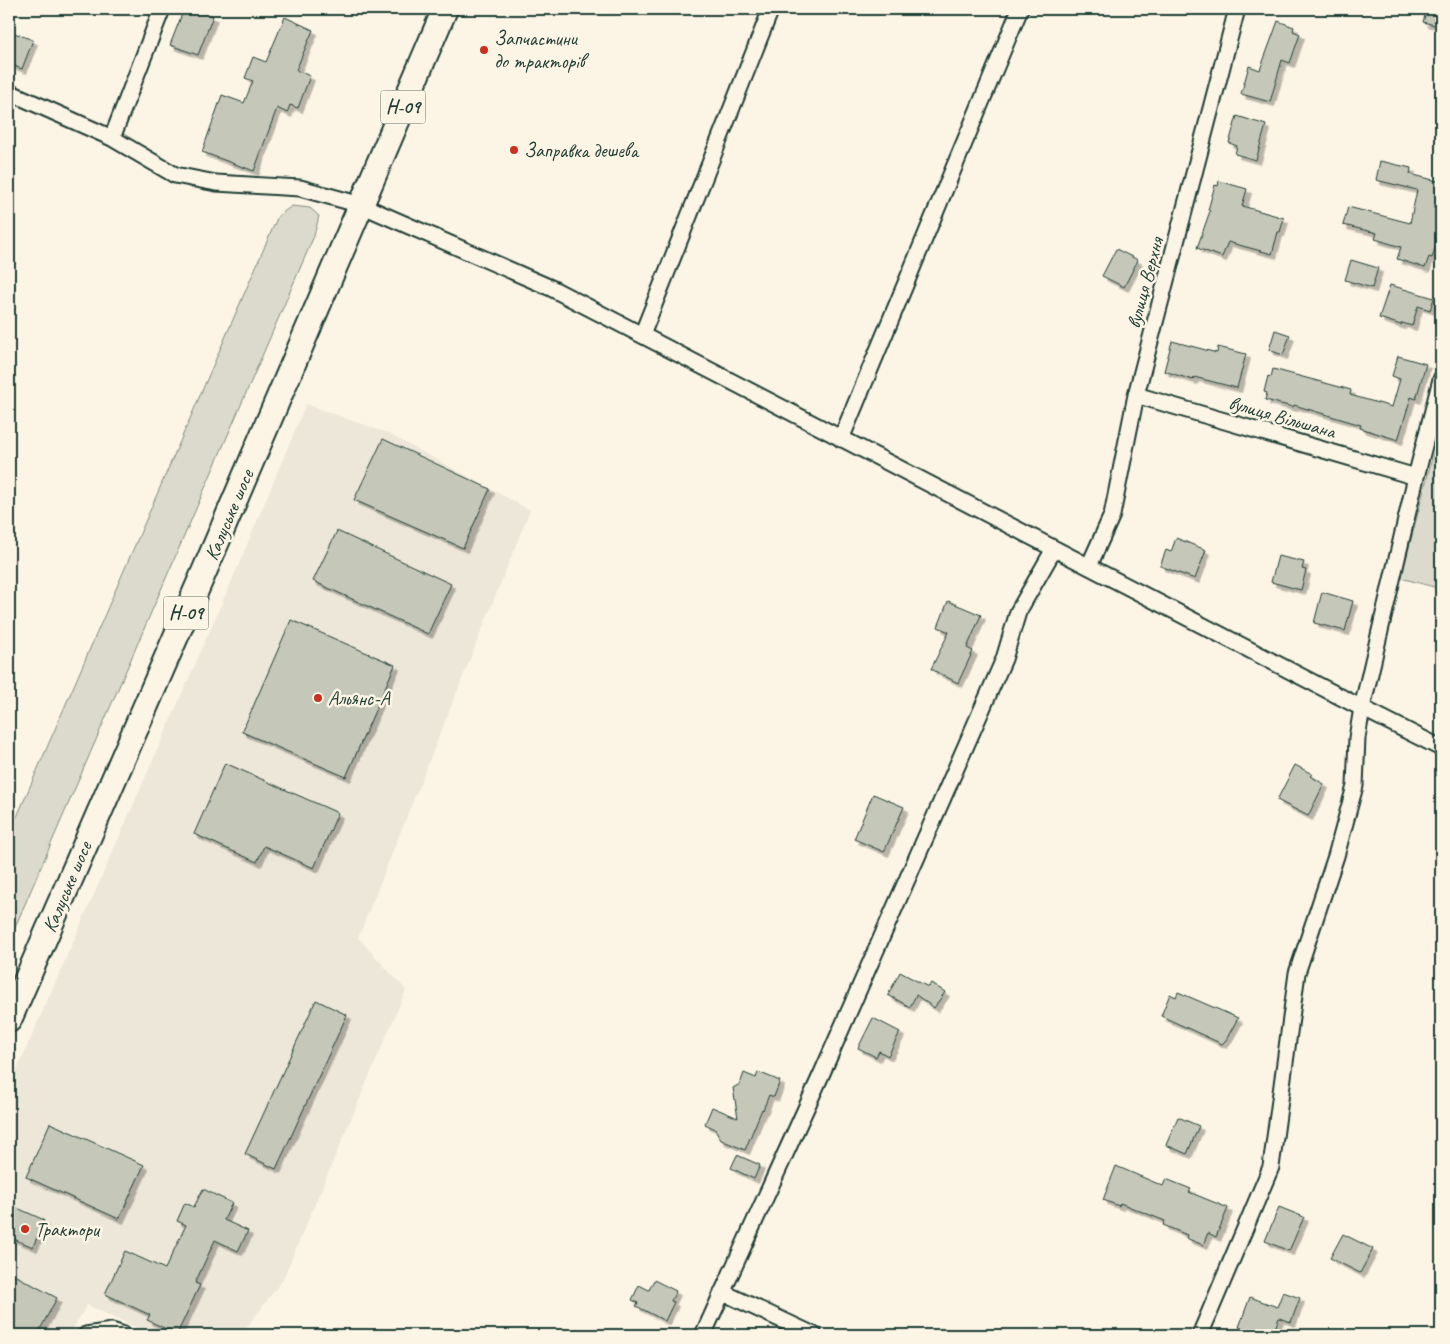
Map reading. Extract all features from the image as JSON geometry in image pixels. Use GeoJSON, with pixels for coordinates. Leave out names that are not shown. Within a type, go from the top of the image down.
{"type":"FeatureCollection","features":[{"type":"Feature","properties":{"kind":"main road","name":"Калуське шосе"},"geometry":{"type":"LineString","coordinates":[[9,1020],[446,9]]}},
{"type":"Feature","properties":{"kind":"street"},"geometry":{"type":"LineString","coordinates":[[112,138],[162,9]]}},
{"type":"Feature","properties":{"kind":"street"},"geometry":{"type":"LineString","coordinates":[[642,335],[771,9]]}},
{"type":"Feature","properties":{"kind":"street"},"geometry":{"type":"LineString","coordinates":[[841,439],[1020,9]]}},
{"type":"Feature","properties":{"kind":"street","name":"вулиця Верхня"},"geometry":{"type":"LineString","coordinates":[[1089,566],[1112,515],[1136,395],[1237,9]]}},
{"type":"Feature","properties":{"kind":"street"},"geometry":{"type":"LineString","coordinates":[[9,92],[112,138],[175,175],[216,183],[300,188],[361,205],[551,288],[1441,748]]}},
{"type":"Feature","properties":{"kind":"street"},"geometry":{"type":"LineString","coordinates":[[1200,1335],[1271,1166],[1296,974],[1336,856],[1355,786],[1356,738],[1362,708],[1441,379]]}},
{"type":"Feature","properties":{"kind":"street","name":"вулиця Вільшана"},"geometry":{"type":"LineString","coordinates":[[1136,395],[1416,477]]}},
{"type":"Feature","properties":{"kind":"street"},"geometry":{"type":"LineString","coordinates":[[703,1335],[822,1073],[1004,659],[1018,612],[1054,549]]}},
{"type":"Feature","properties":{"kind":"street"},"geometry":{"type":"LineString","coordinates":[[722,1292],[814,1335]]}},
{"type":"Feature","properties":{"kind":"street"},"geometry":{"type":"LineString","coordinates":[[86,1335],[112,1331],[124,1335]]}},
{"type":"Feature","properties":{"kind":"shaded area"},"geometry":{"type":"Polygon","coordinates":[[[292,206],[310,208],[319,216],[314,236],[9,941],[9,835],[278,216],[292,206]]]}},
{"type":"Feature","properties":{"kind":"shaded area"},"geometry":{"type":"Polygon","coordinates":[[[306,404],[387,433],[530,510],[358,938],[406,990],[283,1279],[241,1335],[152,1335],[87,1305],[69,1335],[9,1335],[9,1088],[239,564],[306,404]]]}},
{"type":"Feature","properties":{"kind":"shaded area"},"geometry":{"type":"Polygon","coordinates":[[[1441,424],[1441,589],[1401,578],[1441,424]]]}},
{"type":"Feature","properties":{"kind":"building"},"geometry":{"type":"Polygon","coordinates":[[[184,9],[193,9],[213,16],[198,55],[170,45],[184,9]]]}},
{"type":"Feature","properties":{"kind":"building"},"geometry":{"type":"Polygon","coordinates":[[[1427,9],[1441,9],[1439,26],[1423,22],[1427,9]]]}},
{"type":"Feature","properties":{"kind":"building"},"geometry":{"type":"Polygon","coordinates":[[[285,17],[313,30],[296,70],[310,76],[298,108],[290,105],[287,113],[277,108],[254,171],[202,152],[222,95],[244,103],[253,81],[245,78],[253,57],[266,62],[285,17]]]}},
{"type":"Feature","properties":{"kind":"building"},"geometry":{"type":"Polygon","coordinates":[[[1278,21],[1294,27],[1293,31],[1300,34],[1290,63],[1282,60],[1270,102],[1241,94],[1249,66],[1260,70],[1278,21]]]}},
{"type":"Feature","properties":{"kind":"building"},"geometry":{"type":"Polygon","coordinates":[[[9,31],[33,40],[22,69],[9,64],[9,31]]]}},
{"type":"Feature","properties":{"kind":"building"},"geometry":{"type":"Polygon","coordinates":[[[1237,116],[1266,125],[1256,160],[1235,154],[1237,146],[1229,143],[1237,116]]]}},
{"type":"Feature","properties":{"kind":"building"},"geometry":{"type":"Polygon","coordinates":[[[1380,161],[1411,168],[1410,174],[1441,182],[1441,215],[1437,234],[1439,235],[1432,258],[1429,257],[1425,268],[1397,259],[1401,247],[1375,239],[1377,233],[1343,225],[1348,207],[1410,223],[1417,190],[1376,180],[1380,161]]]}},
{"type":"Feature","properties":{"kind":"building"},"geometry":{"type":"Polygon","coordinates":[[[1219,181],[1247,189],[1242,206],[1284,218],[1272,254],[1228,242],[1222,257],[1197,248],[1210,211],[1208,210],[1215,185],[1218,186],[1219,181]]]}},
{"type":"Feature","properties":{"kind":"building"},"geometry":{"type":"Polygon","coordinates":[[[1116,249],[1138,260],[1124,287],[1102,276],[1116,249]]]}},
{"type":"Feature","properties":{"kind":"building"},"geometry":{"type":"Polygon","coordinates":[[[1351,260],[1378,268],[1372,288],[1345,280],[1351,260]]]}},
{"type":"Feature","properties":{"kind":"building"},"geometry":{"type":"Polygon","coordinates":[[[1390,285],[1434,298],[1430,310],[1418,306],[1412,326],[1402,323],[1401,325],[1379,318],[1390,285]]]}},
{"type":"Feature","properties":{"kind":"building"},"geometry":{"type":"Polygon","coordinates":[[[1275,330],[1290,335],[1283,355],[1269,350],[1275,330]]]}},
{"type":"Feature","properties":{"kind":"building"},"geometry":{"type":"Polygon","coordinates":[[[1172,341],[1217,353],[1218,347],[1246,354],[1237,388],[1194,377],[1193,380],[1164,371],[1172,341]]]}},
{"type":"Feature","properties":{"kind":"building"},"geometry":{"type":"Polygon","coordinates":[[[1398,356],[1426,364],[1416,399],[1411,397],[1398,440],[1360,428],[1361,425],[1294,405],[1293,407],[1265,400],[1267,393],[1264,392],[1268,376],[1271,377],[1273,369],[1351,390],[1350,395],[1392,407],[1400,379],[1392,376],[1398,356]]]}},
{"type":"Feature","properties":{"kind":"building"},"geometry":{"type":"Polygon","coordinates":[[[383,439],[490,489],[463,548],[354,500],[383,439]]]}},
{"type":"Feature","properties":{"kind":"building"},"geometry":{"type":"Polygon","coordinates":[[[337,531],[451,584],[428,634],[313,581],[337,531]]]}},
{"type":"Feature","properties":{"kind":"building"},"geometry":{"type":"Polygon","coordinates":[[[1176,538],[1206,550],[1195,579],[1160,566],[1166,550],[1171,552],[1176,538]]]}},
{"type":"Feature","properties":{"kind":"building"},"geometry":{"type":"Polygon","coordinates":[[[1278,556],[1304,562],[1302,569],[1306,570],[1301,590],[1271,582],[1278,556]]]}},
{"type":"Feature","properties":{"kind":"building"},"geometry":{"type":"Polygon","coordinates":[[[1322,592],[1353,601],[1345,631],[1314,623],[1322,592]]]}},
{"type":"Feature","properties":{"kind":"building"},"geometry":{"type":"Polygon","coordinates":[[[948,601],[981,615],[967,648],[973,651],[958,683],[931,669],[949,632],[938,627],[948,601]]]}},
{"type":"Feature","properties":{"kind":"building","name":"Альянс-А"},"geometry":{"type":"Polygon","coordinates":[[[291,620],[395,665],[346,777],[242,732],[291,620]]]}},
{"type":"Feature","properties":{"kind":"building"},"geometry":{"type":"Polygon","coordinates":[[[225,763],[338,813],[314,868],[264,846],[257,862],[194,834],[225,763]]]}},
{"type":"Feature","properties":{"kind":"building"},"geometry":{"type":"Polygon","coordinates":[[[1295,765],[1312,774],[1310,776],[1324,784],[1308,816],[1277,800],[1295,765]]]}},
{"type":"Feature","properties":{"kind":"building"},"geometry":{"type":"Polygon","coordinates":[[[873,794],[904,807],[884,852],[854,839],[873,794]]]}},
{"type":"Feature","properties":{"kind":"building"},"geometry":{"type":"Polygon","coordinates":[[[900,972],[928,987],[931,983],[945,992],[934,1008],[916,995],[910,1007],[888,995],[900,972]]]}},
{"type":"Feature","properties":{"kind":"building"},"geometry":{"type":"Polygon","coordinates":[[[1178,992],[1238,1018],[1222,1044],[1161,1016],[1170,994],[1176,997],[1178,992]]]}},
{"type":"Feature","properties":{"kind":"building"},"geometry":{"type":"Polygon","coordinates":[[[316,1000],[347,1015],[276,1169],[245,1154],[316,1000]]]}},
{"type":"Feature","properties":{"kind":"building"},"geometry":{"type":"Polygon","coordinates":[[[873,1018],[900,1032],[888,1056],[879,1051],[876,1057],[858,1048],[873,1018]]]}},
{"type":"Feature","properties":{"kind":"building"},"geometry":{"type":"Polygon","coordinates":[[[758,1072],[780,1081],[774,1097],[769,1095],[745,1150],[721,1140],[715,1129],[705,1124],[712,1107],[738,1118],[733,1088],[740,1084],[744,1073],[756,1078],[758,1072]]]}},
{"type":"Feature","properties":{"kind":"building"},"geometry":{"type":"Polygon","coordinates":[[[1178,1117],[1199,1126],[1187,1154],[1166,1145],[1178,1117]]]}},
{"type":"Feature","properties":{"kind":"building"},"geometry":{"type":"Polygon","coordinates":[[[50,1123],[144,1165],[119,1219],[26,1177],[50,1123]]]}},
{"type":"Feature","properties":{"kind":"building"},"geometry":{"type":"Polygon","coordinates":[[[737,1155],[760,1165],[754,1179],[731,1168],[737,1155]]]}},
{"type":"Feature","properties":{"kind":"building"},"geometry":{"type":"Polygon","coordinates":[[[1116,1166],[1163,1186],[1166,1179],[1191,1189],[1189,1192],[1228,1208],[1216,1237],[1208,1233],[1203,1245],[1186,1238],[1187,1235],[1163,1225],[1165,1221],[1120,1203],[1119,1206],[1103,1200],[1116,1166]]]}},
{"type":"Feature","properties":{"kind":"building"},"geometry":{"type":"Polygon","coordinates":[[[203,1189],[232,1203],[224,1220],[248,1231],[238,1251],[215,1240],[195,1283],[200,1285],[177,1334],[147,1320],[150,1315],[105,1294],[125,1251],[165,1269],[186,1225],[177,1221],[185,1203],[194,1207],[203,1189]]]}},
{"type":"Feature","properties":{"kind":"building","name":"Трактори"},"geometry":{"type":"Polygon","coordinates":[[[15,1207],[44,1220],[33,1247],[9,1237],[9,1221],[15,1207]]]}},
{"type":"Feature","properties":{"kind":"building"},"geometry":{"type":"Polygon","coordinates":[[[1279,1207],[1304,1217],[1289,1251],[1265,1241],[1279,1207]]]}},
{"type":"Feature","properties":{"kind":"building"},"geometry":{"type":"Polygon","coordinates":[[[1343,1234],[1373,1249],[1360,1273],[1330,1258],[1343,1234]]]}},
{"type":"Feature","properties":{"kind":"building"},"geometry":{"type":"Polygon","coordinates":[[[9,1272],[57,1298],[37,1335],[9,1335],[9,1272]]]}},
{"type":"Feature","properties":{"kind":"building"},"geometry":{"type":"Polygon","coordinates":[[[654,1280],[676,1291],[671,1301],[674,1302],[665,1321],[636,1306],[638,1303],[632,1300],[639,1285],[649,1290],[654,1280]]]}},
{"type":"Feature","properties":{"kind":"building"},"geometry":{"type":"Polygon","coordinates":[[[1283,1292],[1300,1298],[1291,1322],[1279,1318],[1274,1331],[1267,1328],[1264,1335],[1239,1327],[1250,1297],[1277,1307],[1283,1292]]]}},
{"type":"Feature","properties":{"kind":"place","name":"Запчастини до тракторів"},"geometry":{"type":"Point","coordinates":[484,50]}},
{"type":"Feature","properties":{"kind":"place","name":"Заправка дешева"},"geometry":{"type":"Point","coordinates":[514,150]}},
{"type":"Feature","properties":{"kind":"place","name":"Альянс-А"},"geometry":{"type":"Point","coordinates":[318,698]}},
{"type":"Feature","properties":{"kind":"place","name":"Трактори"},"geometry":{"type":"Point","coordinates":[25,1229]}}]}
